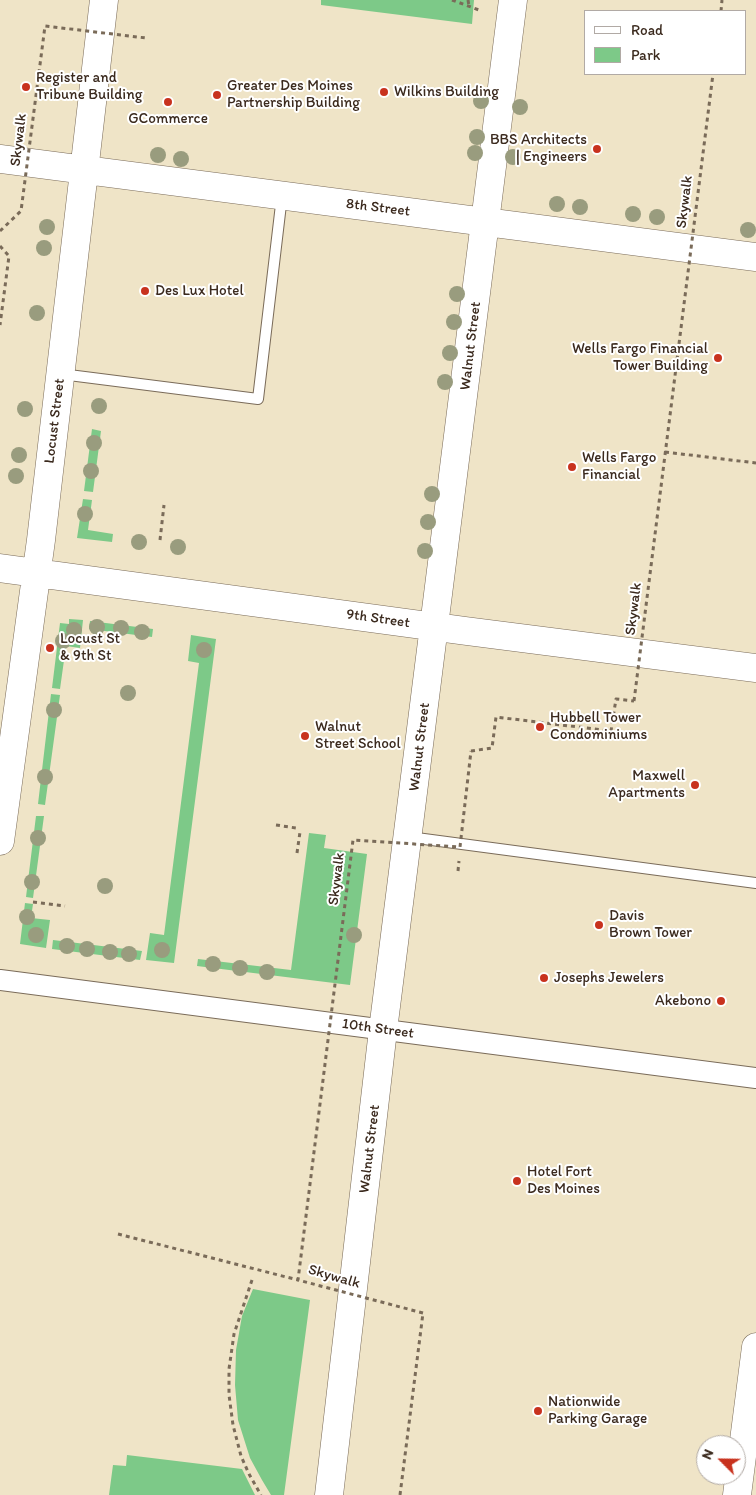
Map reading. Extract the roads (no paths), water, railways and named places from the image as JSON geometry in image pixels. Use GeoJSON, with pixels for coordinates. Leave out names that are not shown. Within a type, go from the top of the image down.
{"type":"FeatureCollection","features":[{"type":"Feature","properties":{"kind":"main road","name":"Locust Street"},"geometry":{"type":"LineString","coordinates":[[0,841],[37,573],[104,0]]}},
{"type":"Feature","properties":{"kind":"main road","name":"Walnut Street"},"geometry":{"type":"LineString","coordinates":[[329,1495],[383,1030],[514,0]]}},
{"type":"Feature","properties":{"kind":"main road","name":"8th Street"},"geometry":{"type":"LineString","coordinates":[[0,159],[756,257]]}},
{"type":"Feature","properties":{"kind":"main road","name":"9th Street"},"geometry":{"type":"LineString","coordinates":[[0,568],[756,668]]}},
{"type":"Feature","properties":{"kind":"main road"},"geometry":{"type":"LineString","coordinates":[[744,1490],[756,1347]]}},
{"type":"Feature","properties":{"kind":"street","name":"10th Street"},"geometry":{"type":"LineString","coordinates":[[0,980],[756,1078]]}},
{"type":"Feature","properties":{"kind":"lane"},"geometry":{"type":"LineString","coordinates":[[61,374],[258,399],[282,195]]}},
{"type":"Feature","properties":{"kind":"lane"},"geometry":{"type":"LineString","coordinates":[[408,837],[756,882]]}},
{"type":"Feature","properties":{"kind":"place","name":"Register and Tribune Building"},"geometry":{"type":"Point","coordinates":[26,87]}},
{"type":"Feature","properties":{"kind":"place","name":"Wilkins Building"},"geometry":{"type":"Point","coordinates":[384,92]}},
{"type":"Feature","properties":{"kind":"place","name":"Greater Des Moines Partnership Building"},"geometry":{"type":"Point","coordinates":[217,95]}},
{"type":"Feature","properties":{"kind":"place","name":"GCommerce"},"geometry":{"type":"Point","coordinates":[168,102]}},
{"type":"Feature","properties":{"kind":"place","name":"BBS Architects | Engineers"},"geometry":{"type":"Point","coordinates":[597,149]}},
{"type":"Feature","properties":{"kind":"place","name":"Des Lux Hotel"},"geometry":{"type":"Point","coordinates":[145,291]}},
{"type":"Feature","properties":{"kind":"place","name":"Wells Fargo Financial Tower Building"},"geometry":{"type":"Point","coordinates":[718,358]}},
{"type":"Feature","properties":{"kind":"place","name":"Wells Fargo Financial"},"geometry":{"type":"Point","coordinates":[572,467]}},
{"type":"Feature","properties":{"kind":"place","name":"Locust St & 9th St"},"geometry":{"type":"Point","coordinates":[50,648]}},
{"type":"Feature","properties":{"kind":"place","name":"Hubbell Tower Condominiums"},"geometry":{"type":"Point","coordinates":[540,727]}},
{"type":"Feature","properties":{"kind":"place","name":"Walnut Street School"},"geometry":{"type":"Point","coordinates":[305,736]}},
{"type":"Feature","properties":{"kind":"place","name":"Maxwell Apartments"},"geometry":{"type":"Point","coordinates":[695,785]}},
{"type":"Feature","properties":{"kind":"place","name":"Davis Brown Tower"},"geometry":{"type":"Point","coordinates":[599,925]}},
{"type":"Feature","properties":{"kind":"place","name":"Josephs Jewelers"},"geometry":{"type":"Point","coordinates":[544,978]}},
{"type":"Feature","properties":{"kind":"place","name":"Akebono"},"geometry":{"type":"Point","coordinates":[721,1001]}},
{"type":"Feature","properties":{"kind":"place","name":"Hotel Fort Des Moines"},"geometry":{"type":"Point","coordinates":[517,1181]}},
{"type":"Feature","properties":{"kind":"place","name":"Nationwide Parking Garage"},"geometry":{"type":"Point","coordinates":[538,1411]}}]}
